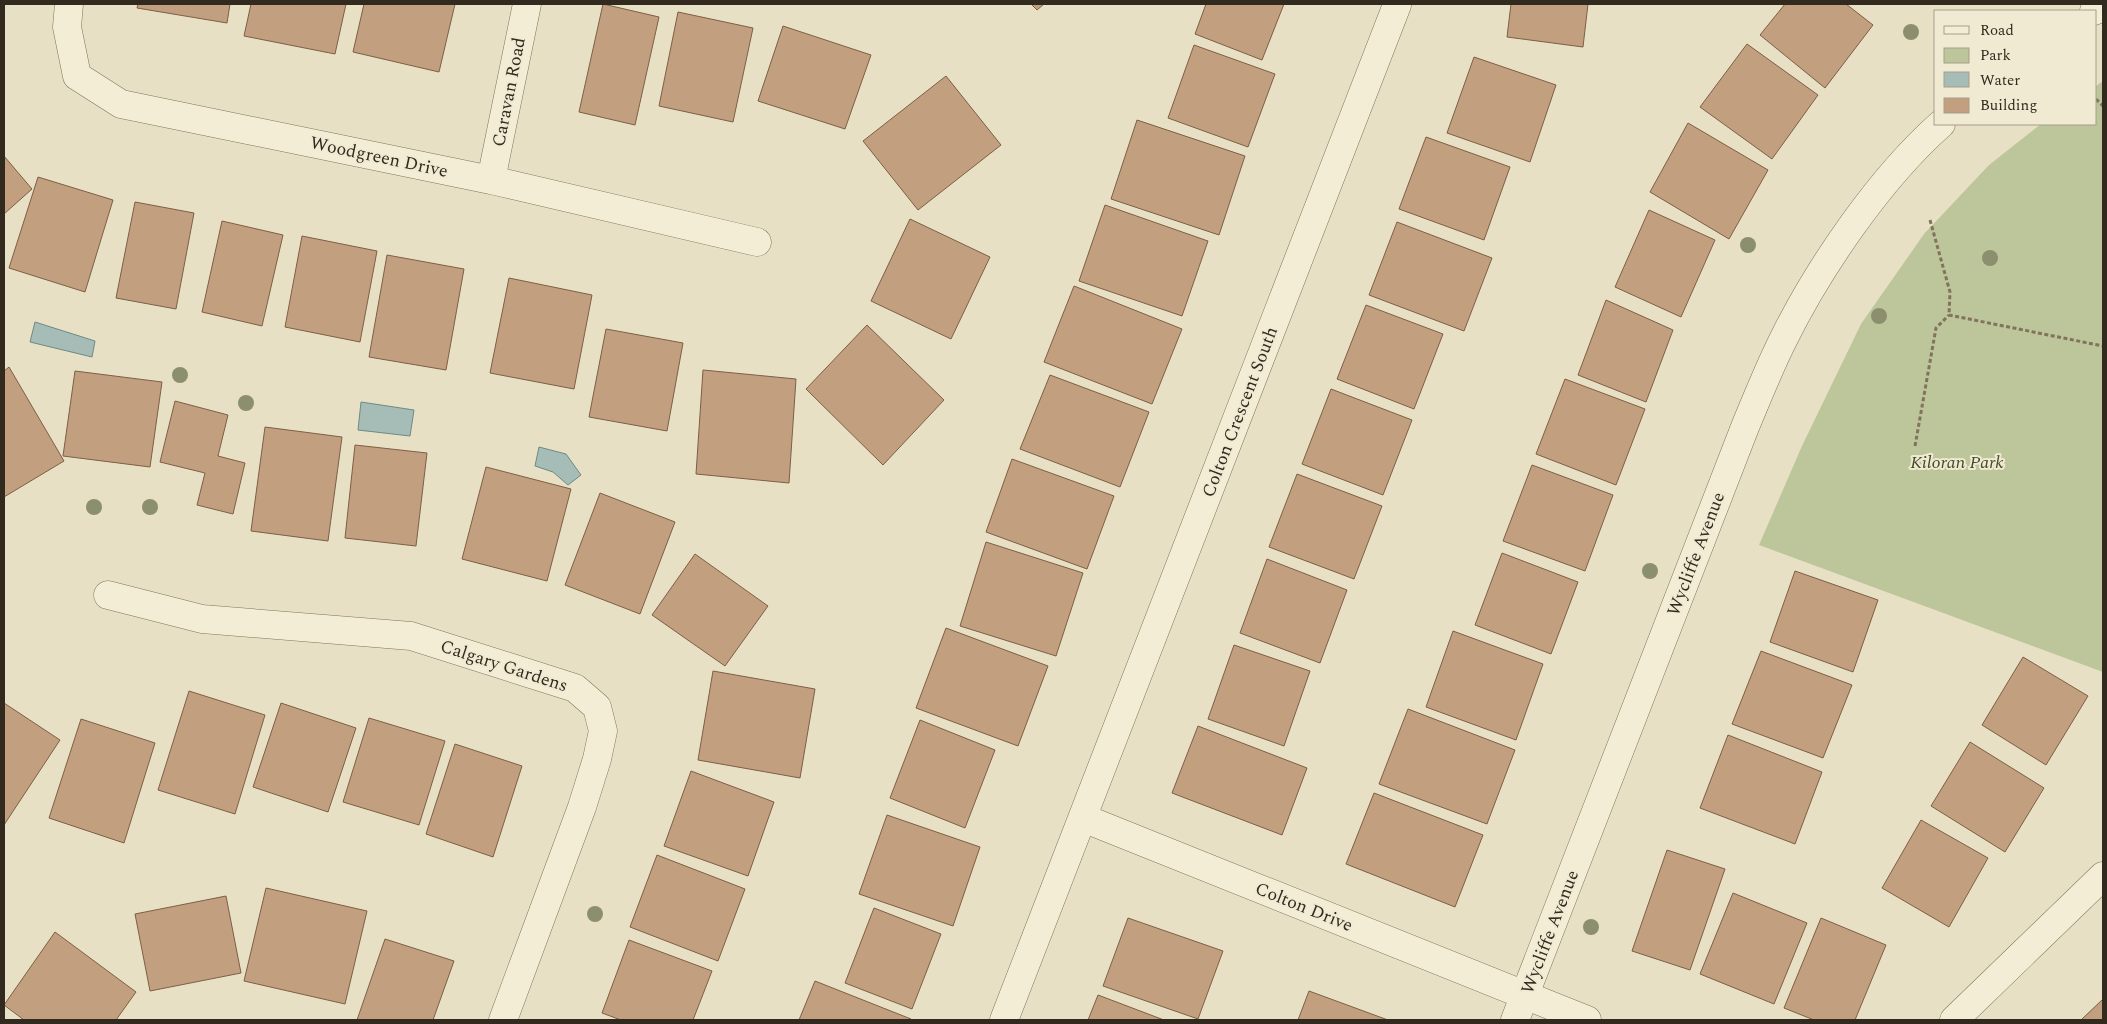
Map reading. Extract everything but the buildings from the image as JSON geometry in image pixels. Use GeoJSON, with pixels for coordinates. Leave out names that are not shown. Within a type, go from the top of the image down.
{"type":"FeatureCollection","features":[{"type":"Feature","properties":{"kind":"street","name":"Woodgreen Drive"},"geometry":{"type":"LineString","coordinates":[[69,4],[68,27],[77,76],[121,104],[491,180],[757,242]]}},
{"type":"Feature","properties":{"kind":"street","name":"Caravan Road"},"geometry":{"type":"LineString","coordinates":[[491,180],[527,4]]}},
{"type":"Feature","properties":{"kind":"street","name":"Colton Crescent South"},"geometry":{"type":"LineString","coordinates":[[1004,1020],[1397,5]]}},
{"type":"Feature","properties":{"kind":"street","name":"Wycliffe Avenue"},"geometry":{"type":"LineString","coordinates":[[1520,1008],[1745,427],[1783,340],[1813,286],[1845,238],[1887,181],[1940,125]]}},
{"type":"Feature","properties":{"kind":"street","name":"Calgary Gardens"},"geometry":{"type":"LineString","coordinates":[[108,595],[202,619],[411,636],[575,688],[597,707],[603,731],[597,759],[582,807],[503,1020]]}},
{"type":"Feature","properties":{"kind":"street","name":"Colton Drive"},"geometry":{"type":"LineString","coordinates":[[1083,818],[1520,1008],[1586,1020]]}},
{"type":"Feature","properties":{"kind":"street"},"geometry":{"type":"LineString","coordinates":[[1954,1020],[2103,876]]}},
{"type":"Feature","properties":{"kind":"path"},"geometry":{"type":"LineString","coordinates":[[1915,446],[1936,328],[1949,315],[1950,292],[1930,220]]}},
{"type":"Feature","properties":{"kind":"path"},"geometry":{"type":"LineString","coordinates":[[1949,315],[2103,346]]}},
{"type":"Feature","properties":{"kind":"green space","name":"Kiloran Park"},"geometry":{"type":"Polygon","coordinates":[[[2103,81],[2103,672],[1759,545],[1802,446],[1861,324],[1924,234],[1989,165],[2040,125],[2097,125],[2097,85],[2103,81]]]}},
{"type":"Feature","properties":{"kind":"water"},"geometry":{"type":"Polygon","coordinates":[[[35,322],[95,341],[92,357],[30,342],[35,322]]]}},
{"type":"Feature","properties":{"kind":"water"},"geometry":{"type":"Polygon","coordinates":[[[361,402],[414,410],[410,436],[358,430],[361,402]]]}},
{"type":"Feature","properties":{"kind":"water"},"geometry":{"type":"Polygon","coordinates":[[[539,447],[566,454],[581,475],[568,485],[553,472],[535,466],[539,447]]]}}]}
